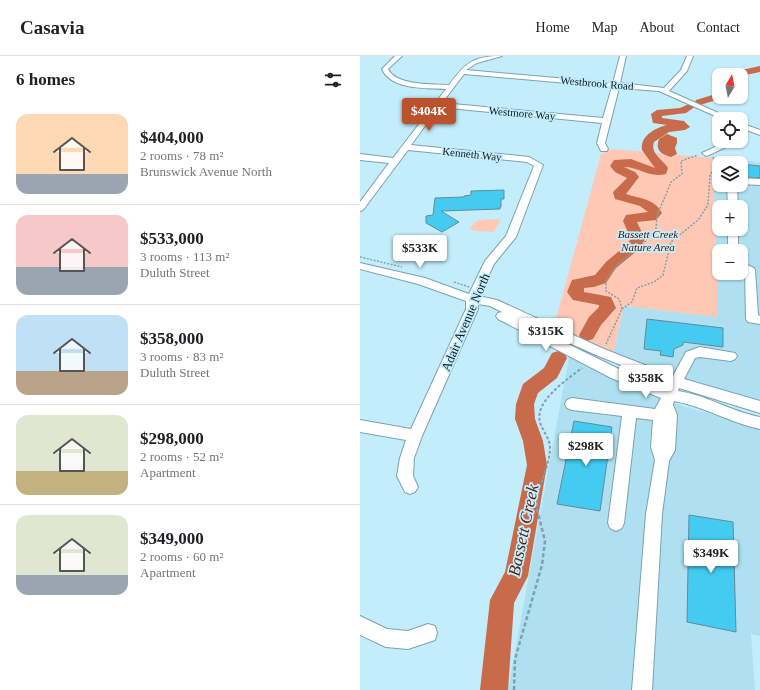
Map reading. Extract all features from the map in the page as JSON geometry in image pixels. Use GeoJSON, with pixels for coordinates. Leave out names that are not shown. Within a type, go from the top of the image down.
{"type":"FeatureCollection","features":[{"type":"Feature","properties":{"kind":"street"},"geometry":{"type":"LineString","coordinates":[[399,56],[385,69],[387,75],[393,79],[402,82],[451,87]]}},
{"type":"Feature","properties":{"kind":"street"},"geometry":{"type":"LineString","coordinates":[[360,208],[438,105],[461,72],[470,64],[499,56]]}},
{"type":"Feature","properties":{"kind":"street"},"geometry":{"type":"LineString","coordinates":[[604,149],[601,143],[623,56]]}},
{"type":"Feature","properties":{"kind":"street"},"geometry":{"type":"LineString","coordinates":[[665,91],[684,70],[690,56]]}},
{"type":"Feature","properties":{"kind":"street","name":"Westbrook Road"},"geometry":{"type":"LineString","coordinates":[[461,72],[616,84],[660,89],[712,112]]}},
{"type":"Feature","properties":{"kind":"street","name":"Westmore Way"},"geometry":{"type":"LineString","coordinates":[[438,105],[606,121]]}},
{"type":"Feature","properties":{"kind":"street"},"geometry":{"type":"LineString","coordinates":[[748,128],[759,132]]}},
{"type":"Feature","properties":{"kind":"street"},"geometry":{"type":"LineString","coordinates":[[748,135],[759,132]]}},
{"type":"Feature","properties":{"kind":"street","name":"Kenneth Way"},"geometry":{"type":"LineString","coordinates":[[406,147],[529,160],[537,163]]}},
{"type":"Feature","properties":{"kind":"street"},"geometry":{"type":"LineString","coordinates":[[706,153],[718,148]]}},
{"type":"Feature","properties":{"kind":"street"},"geometry":{"type":"LineString","coordinates":[[360,157],[396,161]]}},
{"type":"Feature","properties":{"kind":"street","name":"Adair Avenue North"},"geometry":{"type":"LineString","coordinates":[[410,487],[405,476],[407,458],[415,436],[472,309],[472,299],[492,259],[512,237],[539,168],[537,163]]}},
{"type":"Feature","properties":{"kind":"street"},"geometry":{"type":"LineString","coordinates":[[748,181],[760,182]]}},
{"type":"Feature","properties":{"kind":"street"},"geometry":{"type":"LineString","coordinates":[[360,266],[421,281],[472,299],[511,310],[615,358],[676,382],[760,407]]}},
{"type":"Feature","properties":{"kind":"street"},"geometry":{"type":"LineString","coordinates":[[748,269],[750,270],[752,319],[760,320]]}},
{"type":"Feature","properties":{"kind":"street"},"geometry":{"type":"LineString","coordinates":[[472,299],[488,309],[616,374],[665,405],[670,415],[668,450],[662,460],[654,514],[642,690]]}},
{"type":"Feature","properties":{"kind":"street"},"geometry":{"type":"LineString","coordinates":[[665,405],[680,376],[687,358],[694,353],[700,352],[731,356]]}},
{"type":"Feature","properties":{"kind":"street"},"geometry":{"type":"LineString","coordinates":[[572,404],[630,411],[665,405],[688,398],[716,406],[760,426]]}},
{"type":"Feature","properties":{"kind":"street"},"geometry":{"type":"LineString","coordinates":[[616,523],[630,411]]}},
{"type":"Feature","properties":{"kind":"street"},"geometry":{"type":"LineString","coordinates":[[360,426],[415,436]]}},
{"type":"Feature","properties":{"kind":"street"},"geometry":{"type":"LineString","coordinates":[[360,625],[386,638],[408,640],[428,633]]}},
{"type":"Feature","properties":{"kind":"path"},"geometry":{"type":"LineString","coordinates":[[604,348],[622,309],[632,302],[637,288],[654,282],[663,275],[671,242],[698,220],[708,205],[710,175],[717,165],[713,157],[706,153],[681,161],[682,174],[671,182],[657,216],[656,229],[641,246],[618,264],[606,280],[606,291],[619,300],[622,309]]}},
{"type":"Feature","properties":{"kind":"path"},"geometry":{"type":"LineString","coordinates":[[514,690],[515,659],[542,565],[545,541],[537,510],[537,499],[546,472],[550,446],[539,420],[542,406],[550,394],[582,367]]}},
{"type":"Feature","properties":{"kind":"shaded area"},"geometry":{"type":"Polygon","coordinates":[[[667,134],[677,138],[675,148],[677,154],[671,157],[662,153],[658,149],[659,139],[667,134]]]}},
{"type":"Feature","properties":{"kind":"shaded area"},"geometry":{"type":"Polygon","coordinates":[[[748,161],[760,162],[760,401],[730,394],[613,355],[624,306],[718,317],[717,280],[748,280],[748,244],[716,244],[715,236],[748,236],[748,200],[714,200],[714,192],[748,192],[748,161]]]}},
{"type":"Feature","properties":{"kind":"shaded area"},"geometry":{"type":"Polygon","coordinates":[[[569,357],[603,375],[641,392],[693,409],[760,427],[760,636],[751,634],[755,690],[508,690],[569,357]]]}},
{"type":"Feature","properties":{"kind":"green space","name":"Bassett Creek Nature Area"},"geometry":{"type":"Polygon","coordinates":[[[612,149],[712,158],[712,192],[714,192],[714,200],[712,200],[712,236],[715,236],[716,244],[712,244],[712,280],[717,280],[718,317],[624,306],[613,355],[554,326],[601,154],[612,149]]]}},
{"type":"Feature","properties":{"kind":"green space"},"geometry":{"type":"Polygon","coordinates":[[[487,219],[501,219],[494,232],[476,231],[470,229],[472,225],[479,221],[487,219]]]}},
{"type":"Feature","properties":{"kind":"building"},"geometry":{"type":"Polygon","coordinates":[[[748,165],[760,166],[760,178],[748,177],[748,165]]]}},
{"type":"Feature","properties":{"kind":"building"},"geometry":{"type":"Polygon","coordinates":[[[504,190],[504,199],[501,199],[500,209],[441,211],[459,222],[442,232],[426,223],[426,216],[433,215],[435,198],[464,197],[471,195],[471,191],[504,190]]]}},
{"type":"Feature","properties":{"kind":"building"},"geometry":{"type":"Polygon","coordinates":[[[647,319],[723,328],[723,347],[683,342],[683,345],[674,349],[673,357],[660,355],[661,351],[644,349],[647,319]]]}},
{"type":"Feature","properties":{"kind":"building"},"geometry":{"type":"Polygon","coordinates":[[[574,421],[612,427],[600,511],[557,504],[574,421]]]}},
{"type":"Feature","properties":{"kind":"building"},"geometry":{"type":"Polygon","coordinates":[[[689,515],[733,522],[736,632],[687,622],[689,515]]]}},
{"type":"Feature","properties":{"kind":"waterway","name":"Bassett Creek"},"geometry":{"type":"LineString","coordinates":[[748,71],[760,69]]}},
{"type":"Feature","properties":{"kind":"waterway","name":"Bassett Creek"},"geometry":{"type":"LineString","coordinates":[[700,102],[712,98]]}},
{"type":"Feature","properties":{"kind":"waterway","name":"Bassett Creek"},"geometry":{"type":"LineString","coordinates":[[587,335],[595,321],[608,308],[605,301],[579,296],[575,292],[577,284],[599,280],[614,262],[633,247],[638,239],[630,221],[631,218],[651,217],[655,213],[653,208],[645,203],[620,196],[619,192],[631,181],[633,177],[616,166],[618,163],[631,163],[654,172],[662,171],[662,168],[650,155],[647,146],[648,141],[665,129],[685,127],[680,123],[657,121],[656,114],[661,112],[682,111],[691,106]]}},
{"type":"Feature","properties":{"kind":"waterway","name":"Bassett Creek"},"geometry":{"type":"LineString","coordinates":[[494,690],[502,600],[516,576],[537,465],[533,441],[525,419],[525,404],[530,389],[551,373],[558,358]]}}]}
